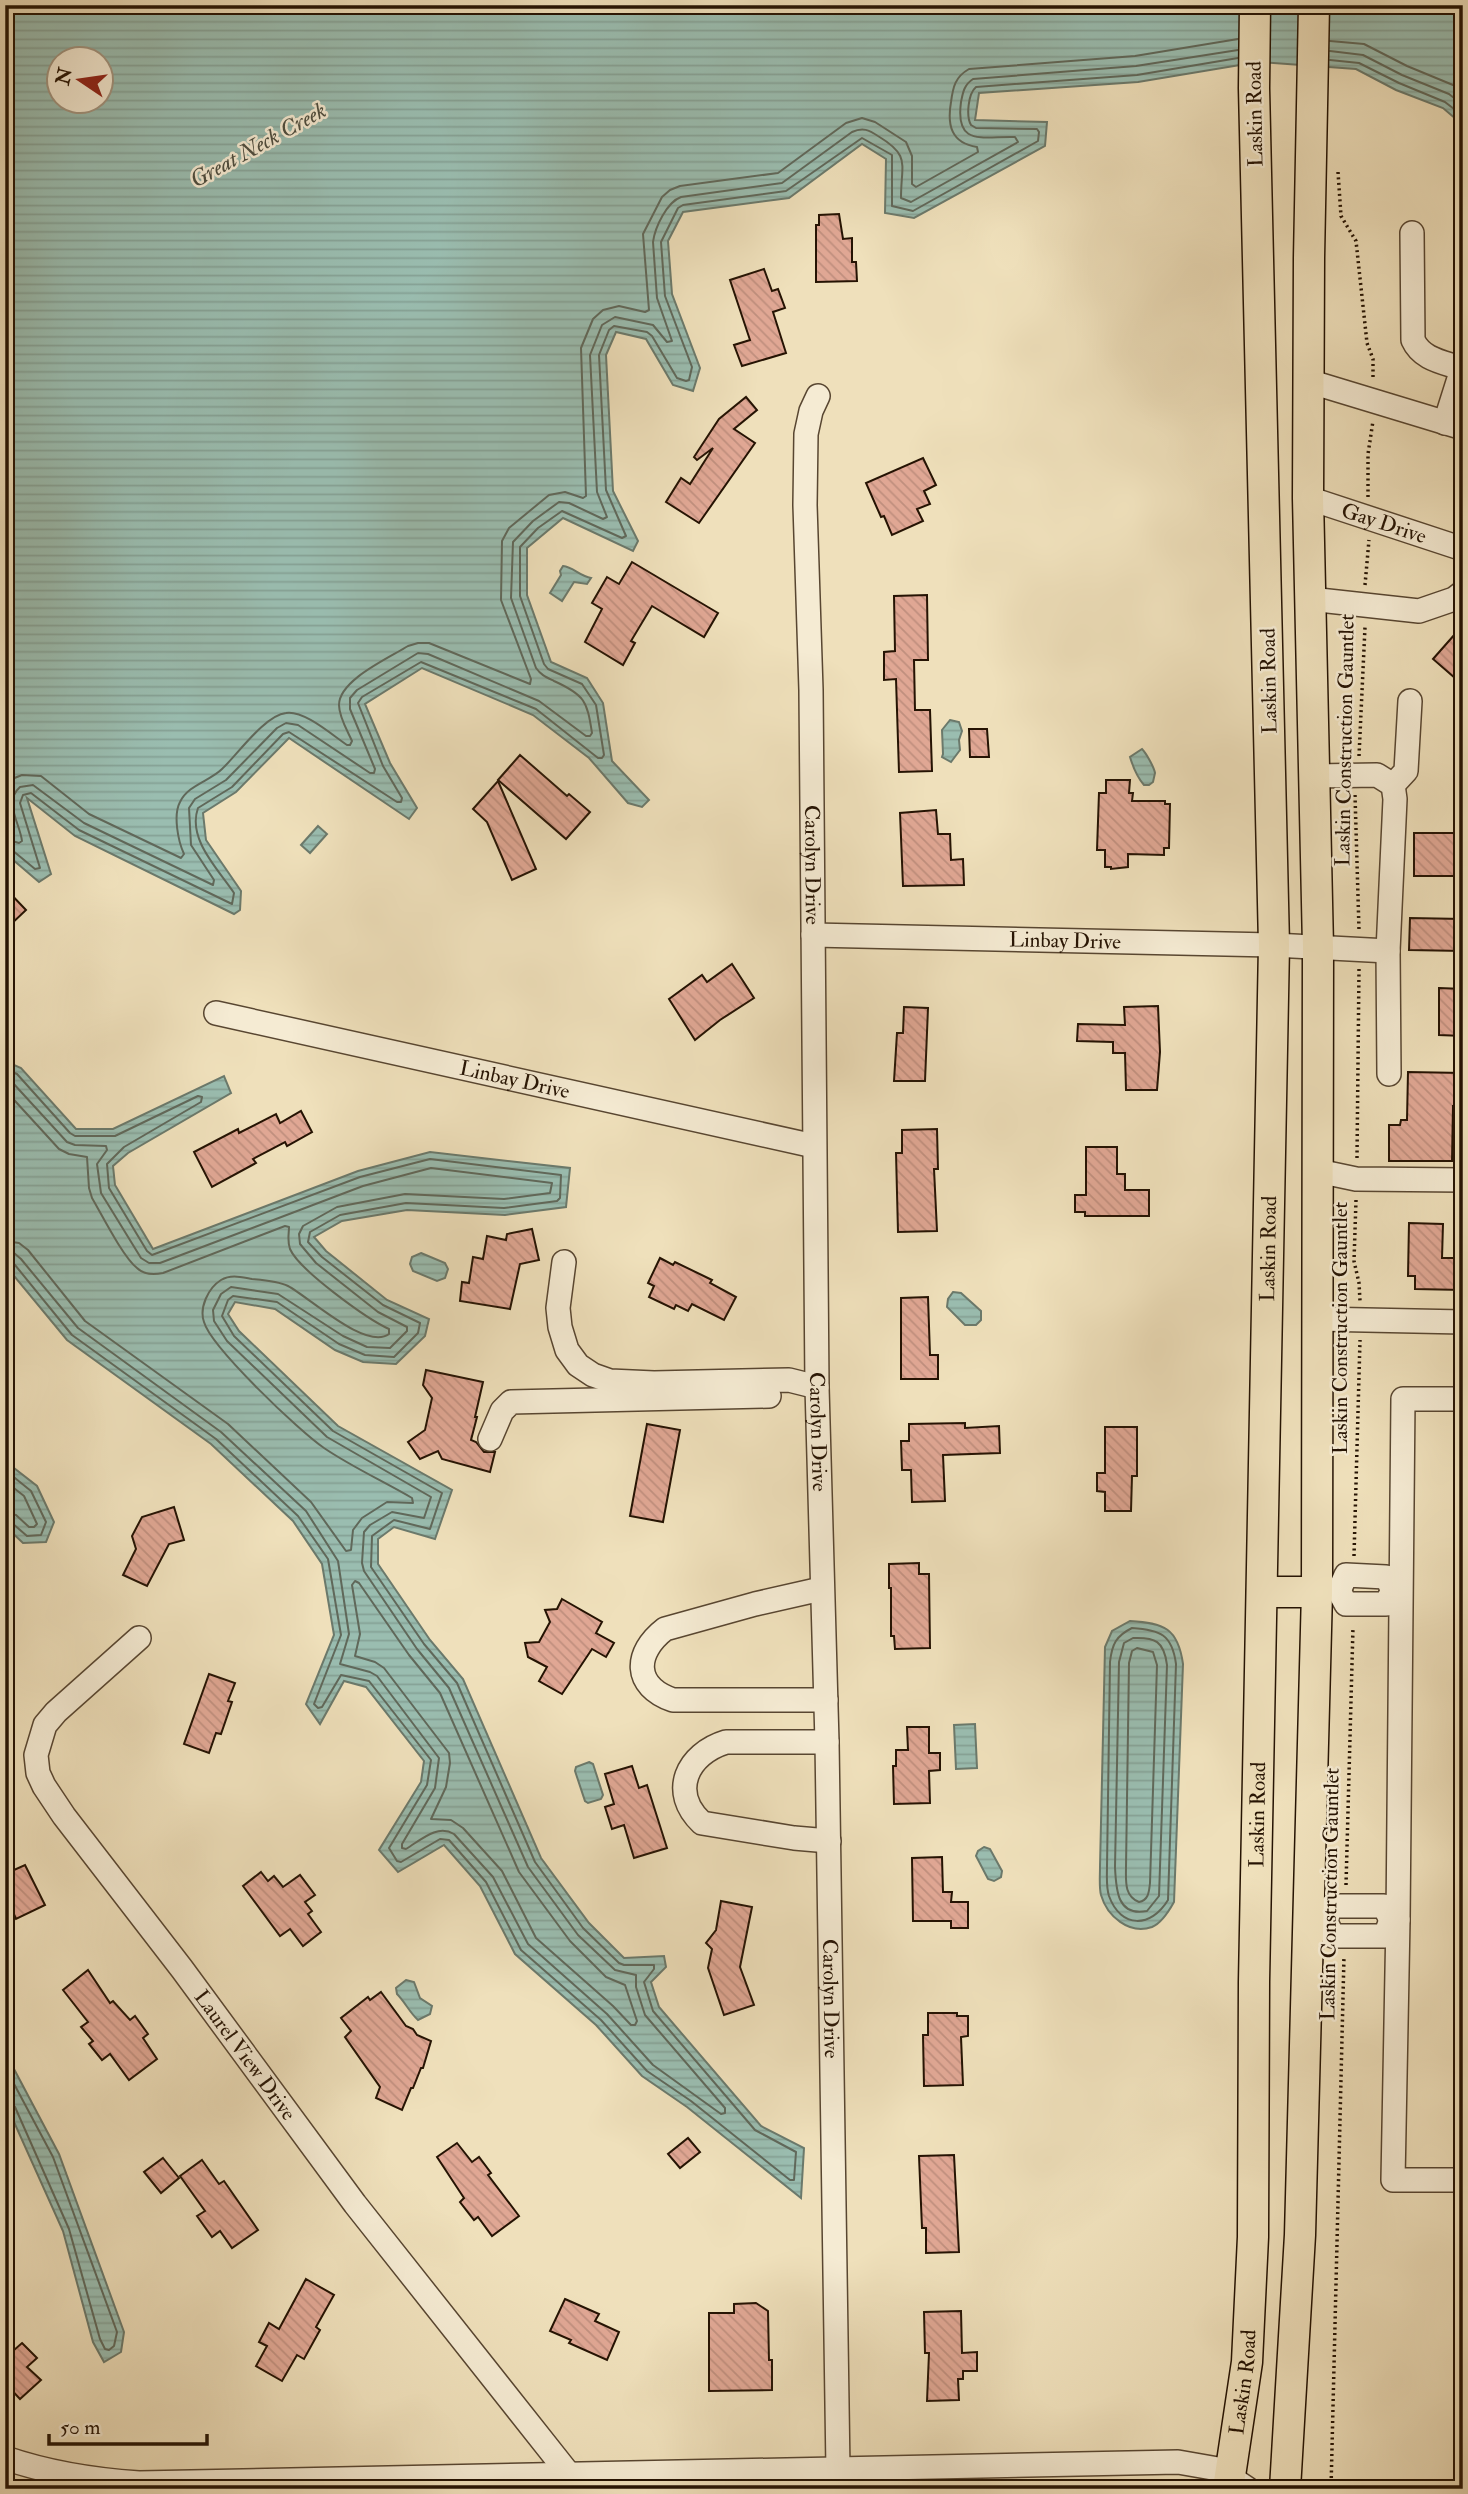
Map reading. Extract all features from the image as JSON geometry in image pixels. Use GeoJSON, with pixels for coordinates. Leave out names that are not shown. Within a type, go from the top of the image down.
{"type":"FeatureCollection","features":[{"type":"Feature","properties":{"kind":"main road","name":"Laskin Road"},"geometry":{"type":"LineString","coordinates":[[1235,2484],[1247,2362],[1253,2237],[1254,1982],[1274,945],[1254,88],[1255,5]]}},
{"type":"Feature","properties":{"kind":"main road","name":"Laskin Road"},"geometry":{"type":"LineString","coordinates":[[1285,2489],[1317,1920],[1341,1591],[1317,1319],[1318,947],[1308,498],[1314,5]]}},
{"type":"Feature","properties":{"kind":"main road"},"geometry":{"type":"LineString","coordinates":[[1262,1592],[1341,1591]]}},
{"type":"Feature","properties":{"kind":"street"},"geometry":{"type":"LineString","coordinates":[[1308,382],[1454,425],[1463,368],[1424,355],[1413,340],[1412,233]]}},
{"type":"Feature","properties":{"kind":"street","name":"Carolyn Drive"},"geometry":{"type":"LineString","coordinates":[[818,396],[811,411],[806,434],[805,481],[811,690],[817,1387],[829,1841],[838,2470]]}},
{"type":"Feature","properties":{"kind":"street","name":"Gay Drive"},"geometry":{"type":"LineString","coordinates":[[1308,498],[1463,549]]}},
{"type":"Feature","properties":{"kind":"street"},"geometry":{"type":"LineString","coordinates":[[1310,599],[1419,611],[1454,599],[1463,592]]}},
{"type":"Feature","properties":{"kind":"street"},"geometry":{"type":"LineString","coordinates":[[1393,785],[1406,771],[1410,701]]}},
{"type":"Feature","properties":{"kind":"street"},"geometry":{"type":"LineString","coordinates":[[1314,776],[1377,775],[1393,785],[1395,799],[1388,951],[1389,1074]]}},
{"type":"Feature","properties":{"kind":"street","name":"Linbay Drive"},"geometry":{"type":"LineString","coordinates":[[813,935],[1274,945],[1388,951]]}},
{"type":"Feature","properties":{"kind":"street","name":"Linbay Drive"},"geometry":{"type":"LineString","coordinates":[[216,1013],[814,1146]]}},
{"type":"Feature","properties":{"kind":"street"},"geometry":{"type":"LineString","coordinates":[[1318,1171],[1356,1180],[1463,1180]]}},
{"type":"Feature","properties":{"kind":"street"},"geometry":{"type":"LineString","coordinates":[[564,1262],[558,1308],[560,1327],[567,1350],[578,1365],[593,1375],[610,1381],[654,1383],[789,1380],[817,1387]]}},
{"type":"Feature","properties":{"kind":"street"},"geometry":{"type":"LineString","coordinates":[[1317,1319],[1463,1322]]}},
{"type":"Feature","properties":{"kind":"street"},"geometry":{"type":"LineString","coordinates":[[490,1439],[502,1411],[511,1402],[787,1396],[817,1387]]}},
{"type":"Feature","properties":{"kind":"street"},"geometry":{"type":"LineString","coordinates":[[1463,1399],[1403,1399],[1397,1590],[1393,2180],[1463,2180]]}},
{"type":"Feature","properties":{"kind":"street"},"geometry":{"type":"LineString","coordinates":[[821,1590],[755,1604],[665,1629],[654,1637],[642,1664],[648,1686],[673,1700],[825,1700]]}},
{"type":"Feature","properties":{"kind":"street"},"geometry":{"type":"LineString","coordinates":[[1341,1591],[1386,1604],[1397,1590]]}},
{"type":"Feature","properties":{"kind":"street","name":"Laurel View Drive"},"geometry":{"type":"LineString","coordinates":[[139,1638],[56,1712],[45,1726],[36,1755],[38,1773],[44,1786],[355,2204],[568,2473]]}},
{"type":"Feature","properties":{"kind":"street"},"geometry":{"type":"LineString","coordinates":[[827,1742],[726,1742],[710,1747],[697,1756],[690,1767],[685,1791],[688,1803],[702,1823],[829,1841]]}},
{"type":"Feature","properties":{"kind":"street"},"geometry":{"type":"LineString","coordinates":[[1332,1906],[1384,1906],[1395,1920],[1385,1936],[1333,1936],[1317,1920],[1332,1906]]}},
{"type":"Feature","properties":{"kind":"street"},"geometry":{"type":"LineString","coordinates":[[5,2458],[55,2482],[94,2480],[139,2483],[1178,2462],[1218,2469],[1235,2484]]}},
{"type":"Feature","properties":{"kind":"path","name":"Laskin Construction Gauntlet"},"geometry":{"type":"LineString","coordinates":[[1341,216],[1356,241],[1367,343],[1373,359],[1374,400],[1367,454],[1369,519],[1360,753],[1356,775],[1360,951],[1354,1261],[1359,1283],[1360,1320],[1341,1591],[1345,1906]]}},
{"type":"Feature","properties":{"kind":"path","name":"Laskin Construction Gauntlet"},"geometry":{"type":"LineString","coordinates":[[1331,2489],[1345,1936]]}},
{"type":"Feature","properties":{"kind":"water","name":"Great Neck Creek"},"geometry":{"type":"Polygon","coordinates":[[[5,5],[1463,5],[1463,125],[1443,108],[1396,90],[1356,69],[1258,62],[1138,82],[979,93],[975,120],[1047,122],[1045,146],[914,218],[885,213],[886,159],[862,144],[789,198],[683,212],[668,241],[672,294],[700,368],[693,391],[673,385],[646,339],[616,332],[606,355],[613,491],[638,541],[633,551],[563,518],[527,548],[527,595],[551,662],[587,678],[603,703],[612,761],[649,800],[642,807],[628,803],[589,758],[533,715],[422,668],[365,704],[390,763],[417,808],[409,819],[289,738],[236,792],[203,813],[206,840],[241,891],[240,910],[234,914],[75,836],[27,798],[51,874],[39,882],[5,853],[5,5]]]}},
{"type":"Feature","properties":{"kind":"water"},"geometry":{"type":"Polygon","coordinates":[[[563,566],[591,578],[587,584],[574,582],[562,601],[550,593],[561,575],[563,566]]]}},
{"type":"Feature","properties":{"kind":"water"},"geometry":{"type":"Polygon","coordinates":[[[950,720],[959,722],[962,731],[960,750],[951,762],[942,757],[942,730],[950,720]]]}},
{"type":"Feature","properties":{"kind":"water"},"geometry":{"type":"Polygon","coordinates":[[[1142,749],[1155,773],[1153,782],[1149,785],[1144,785],[1139,779],[1130,757],[1142,749]]]}},
{"type":"Feature","properties":{"kind":"water"},"geometry":{"type":"Polygon","coordinates":[[[318,826],[327,834],[310,853],[301,845],[318,826]]]}},
{"type":"Feature","properties":{"kind":"water"},"geometry":{"type":"Polygon","coordinates":[[[5,1061],[21,1068],[76,1129],[113,1129],[224,1076],[231,1093],[128,1153],[113,1166],[115,1185],[153,1249],[358,1171],[430,1152],[570,1168],[566,1207],[505,1215],[407,1210],[342,1221],[314,1237],[326,1251],[387,1300],[429,1319],[425,1336],[396,1364],[363,1362],[335,1350],[275,1309],[235,1302],[228,1314],[239,1331],[338,1426],[452,1490],[435,1539],[394,1527],[378,1539],[378,1564],[430,1640],[463,1679],[541,1858],[589,1923],[624,1958],[664,1956],[666,1967],[651,1982],[659,2007],[761,2126],[804,2148],[801,2198],[687,2107],[642,2076],[596,2025],[515,1954],[480,1886],[444,1845],[398,1872],[379,1850],[421,1782],[424,1761],[366,1687],[344,1681],[320,1724],[306,1704],[334,1635],[322,1564],[293,1521],[211,1444],[67,1340],[5,1265],[5,1061]]]}},
{"type":"Feature","properties":{"kind":"water"},"geometry":{"type":"Polygon","coordinates":[[[421,1253],[445,1263],[448,1269],[445,1278],[437,1281],[413,1271],[410,1264],[412,1257],[421,1253]]]}},
{"type":"Feature","properties":{"kind":"water"},"geometry":{"type":"Polygon","coordinates":[[[953,1292],[961,1293],[981,1311],[981,1320],[976,1325],[965,1325],[947,1307],[953,1292]]]}},
{"type":"Feature","properties":{"kind":"water"},"geometry":{"type":"Polygon","coordinates":[[[5,1461],[37,1486],[54,1522],[46,1542],[23,1543],[5,1526],[5,1461]]]}},
{"type":"Feature","properties":{"kind":"water"},"geometry":{"type":"Polygon","coordinates":[[[1130,1621],[1152,1624],[1167,1630],[1177,1642],[1183,1664],[1174,1902],[1159,1923],[1143,1929],[1127,1926],[1108,1910],[1100,1885],[1105,1647],[1112,1631],[1130,1621]]]}},
{"type":"Feature","properties":{"kind":"water"},"geometry":{"type":"Polygon","coordinates":[[[975,1724],[977,1768],[956,1769],[954,1725],[975,1724]]]}},
{"type":"Feature","properties":{"kind":"water"},"geometry":{"type":"Polygon","coordinates":[[[589,1762],[593,1764],[603,1795],[601,1799],[588,1803],[575,1771],[576,1767],[589,1762]]]}},
{"type":"Feature","properties":{"kind":"water"},"geometry":{"type":"Polygon","coordinates":[[[984,1847],[990,1849],[1002,1871],[1001,1877],[994,1881],[988,1879],[976,1856],[984,1847]]]}},
{"type":"Feature","properties":{"kind":"water"},"geometry":{"type":"Polygon","coordinates":[[[406,1980],[414,1982],[420,1998],[432,2006],[430,2014],[418,2020],[397,1994],[396,1988],[406,1980]]]}},
{"type":"Feature","properties":{"kind":"water"},"geometry":{"type":"Polygon","coordinates":[[[5,2052],[59,2154],[124,2332],[121,2352],[104,2362],[93,2342],[63,2231],[5,2102],[5,2052]]]}},
{"type":"Feature","properties":{"kind":"building"},"geometry":{"type":"Polygon","coordinates":[[[839,214],[843,239],[852,238],[852,262],[856,262],[857,281],[816,282],[816,225],[819,225],[819,215],[839,214]]]}},
{"type":"Feature","properties":{"kind":"building"},"geometry":{"type":"Polygon","coordinates":[[[764,269],[772,291],[778,289],[785,308],[773,312],[786,353],[742,366],[734,345],[750,340],[730,280],[764,269]]]}},
{"type":"Feature","properties":{"kind":"building"},"geometry":{"type":"Polygon","coordinates":[[[746,397],[757,410],[734,429],[755,443],[699,523],[666,502],[681,478],[690,484],[713,448],[697,460],[694,457],[719,419],[746,397]]]}},
{"type":"Feature","properties":{"kind":"building"},"geometry":{"type":"Polygon","coordinates":[[[923,458],[936,485],[924,491],[930,504],[917,509],[923,521],[892,535],[866,483],[923,458]]]}},
{"type":"Feature","properties":{"kind":"building"},"geometry":{"type":"Polygon","coordinates":[[[632,562],[718,613],[704,637],[652,606],[631,641],[635,643],[623,665],[585,642],[602,609],[592,603],[607,577],[619,584],[632,562]]]}},
{"type":"Feature","properties":{"kind":"building"},"geometry":{"type":"Polygon","coordinates":[[[927,595],[928,660],[914,660],[915,710],[930,710],[932,771],[899,772],[896,679],[884,680],[884,652],[895,651],[894,596],[927,595]]]}},
{"type":"Feature","properties":{"kind":"building"},"geometry":{"type":"Polygon","coordinates":[[[1463,625],[1463,685],[1433,659],[1463,625]]]}},
{"type":"Feature","properties":{"kind":"building"},"geometry":{"type":"Polygon","coordinates":[[[969,729],[987,729],[989,757],[970,757],[969,729]]]}},
{"type":"Feature","properties":{"kind":"building"},"geometry":{"type":"Polygon","coordinates":[[[520,755],[567,796],[569,794],[590,812],[566,839],[498,780],[520,755]]]}},
{"type":"Feature","properties":{"kind":"building"},"geometry":{"type":"Polygon","coordinates":[[[1106,780],[1130,780],[1129,793],[1133,793],[1132,801],[1165,801],[1165,804],[1170,804],[1169,848],[1164,848],[1164,855],[1128,854],[1128,867],[1105,867],[1105,850],[1097,850],[1099,793],[1106,793],[1106,780]]]}},
{"type":"Feature","properties":{"kind":"building"},"geometry":{"type":"Polygon","coordinates":[[[498,781],[536,869],[512,880],[487,822],[473,809],[498,781]]]}},
{"type":"Feature","properties":{"kind":"building"},"geometry":{"type":"Polygon","coordinates":[[[936,810],[938,834],[950,834],[951,860],[963,859],[964,885],[903,886],[900,813],[936,810]]]}},
{"type":"Feature","properties":{"kind":"building"},"geometry":{"type":"Polygon","coordinates":[[[1414,833],[1463,833],[1463,876],[1414,876],[1414,833]]]}},
{"type":"Feature","properties":{"kind":"building"},"geometry":{"type":"Polygon","coordinates":[[[5,888],[26,910],[5,930],[5,888]]]}},
{"type":"Feature","properties":{"kind":"building"},"geometry":{"type":"Polygon","coordinates":[[[1410,918],[1463,919],[1463,951],[1409,950],[1410,918]]]}},
{"type":"Feature","properties":{"kind":"building"},"geometry":{"type":"Polygon","coordinates":[[[732,964],[754,998],[695,1040],[669,999],[702,975],[707,982],[732,964]]]}},
{"type":"Feature","properties":{"kind":"building"},"geometry":{"type":"Polygon","coordinates":[[[1439,988],[1463,989],[1463,1036],[1439,1035],[1439,988]]]}},
{"type":"Feature","properties":{"kind":"building"},"geometry":{"type":"Polygon","coordinates":[[[1158,1006],[1160,1052],[1157,1090],[1126,1090],[1125,1053],[1113,1053],[1113,1042],[1077,1041],[1078,1024],[1125,1025],[1124,1007],[1158,1006]]]}},
{"type":"Feature","properties":{"kind":"building"},"geometry":{"type":"Polygon","coordinates":[[[904,1007],[928,1008],[925,1081],[894,1081],[897,1033],[903,1033],[904,1007]]]}},
{"type":"Feature","properties":{"kind":"building"},"geometry":{"type":"Polygon","coordinates":[[[1408,1072],[1463,1073],[1463,1106],[1453,1106],[1452,1161],[1389,1161],[1389,1125],[1400,1125],[1401,1120],[1407,1120],[1408,1072]]]}},
{"type":"Feature","properties":{"kind":"building"},"geometry":{"type":"Polygon","coordinates":[[[301,1111],[312,1132],[287,1146],[285,1142],[253,1159],[256,1163],[212,1187],[194,1152],[238,1129],[239,1133],[276,1114],[280,1123],[301,1111]]]}},
{"type":"Feature","properties":{"kind":"building"},"geometry":{"type":"Polygon","coordinates":[[[937,1129],[938,1169],[934,1169],[937,1231],[898,1232],[896,1153],[902,1153],[902,1130],[937,1129]]]}},
{"type":"Feature","properties":{"kind":"building"},"geometry":{"type":"Polygon","coordinates":[[[1086,1147],[1117,1147],[1117,1174],[1125,1174],[1125,1190],[1149,1190],[1149,1216],[1085,1216],[1085,1212],[1075,1212],[1075,1195],[1086,1195],[1086,1147]]]}},
{"type":"Feature","properties":{"kind":"building"},"geometry":{"type":"Polygon","coordinates":[[[1409,1223],[1443,1224],[1442,1258],[1463,1258],[1463,1290],[1415,1289],[1415,1276],[1408,1276],[1409,1223]]]}},
{"type":"Feature","properties":{"kind":"building"},"geometry":{"type":"Polygon","coordinates":[[[532,1229],[539,1260],[520,1264],[510,1309],[460,1301],[462,1282],[469,1283],[473,1257],[483,1259],[487,1236],[506,1240],[507,1234],[532,1229]]]}},
{"type":"Feature","properties":{"kind":"building"},"geometry":{"type":"Polygon","coordinates":[[[660,1258],[673,1265],[675,1262],[712,1280],[710,1283],[736,1297],[724,1320],[692,1304],[688,1311],[676,1305],[674,1309],[649,1297],[654,1286],[648,1283],[660,1258]]]}},
{"type":"Feature","properties":{"kind":"building"},"geometry":{"type":"Polygon","coordinates":[[[928,1297],[930,1355],[938,1355],[938,1379],[901,1379],[901,1298],[928,1297]]]}},
{"type":"Feature","properties":{"kind":"building"},"geometry":{"type":"Polygon","coordinates":[[[426,1370],[483,1382],[471,1440],[484,1452],[495,1452],[490,1472],[442,1459],[438,1451],[420,1459],[408,1442],[425,1430],[432,1398],[423,1385],[426,1370]]]}},
{"type":"Feature","properties":{"kind":"building"},"geometry":{"type":"Polygon","coordinates":[[[965,1423],[965,1428],[999,1426],[1000,1453],[943,1455],[945,1501],[912,1502],[911,1470],[902,1470],[901,1441],[909,1441],[909,1424],[965,1423]]]}},
{"type":"Feature","properties":{"kind":"building"},"geometry":{"type":"Polygon","coordinates":[[[647,1424],[680,1430],[663,1522],[630,1516],[647,1424]]]}},
{"type":"Feature","properties":{"kind":"building"},"geometry":{"type":"Polygon","coordinates":[[[1105,1427],[1137,1427],[1137,1476],[1132,1476],[1131,1511],[1105,1511],[1105,1492],[1097,1491],[1097,1473],[1105,1473],[1105,1427]]]}},
{"type":"Feature","properties":{"kind":"building"},"geometry":{"type":"Polygon","coordinates":[[[174,1507],[184,1540],[169,1544],[147,1586],[123,1575],[136,1549],[132,1536],[142,1517],[174,1507]]]}},
{"type":"Feature","properties":{"kind":"building"},"geometry":{"type":"Polygon","coordinates":[[[919,1563],[919,1574],[929,1574],[930,1648],[895,1649],[894,1636],[891,1636],[889,1564],[919,1563]]]}},
{"type":"Feature","properties":{"kind":"building"},"geometry":{"type":"Polygon","coordinates":[[[562,1599],[602,1622],[596,1633],[614,1643],[606,1657],[592,1649],[562,1694],[539,1681],[547,1667],[528,1657],[525,1643],[539,1642],[550,1622],[545,1610],[557,1609],[562,1599]]]}},
{"type":"Feature","properties":{"kind":"building"},"geometry":{"type":"Polygon","coordinates":[[[209,1674],[235,1683],[228,1701],[232,1702],[221,1734],[216,1733],[209,1753],[184,1744],[209,1674]]]}},
{"type":"Feature","properties":{"kind":"building"},"geometry":{"type":"Polygon","coordinates":[[[907,1727],[929,1727],[929,1753],[940,1753],[940,1770],[929,1771],[930,1803],[894,1804],[893,1766],[896,1766],[896,1750],[908,1750],[907,1727]]]}},
{"type":"Feature","properties":{"kind":"building"},"geometry":{"type":"Polygon","coordinates":[[[632,1766],[639,1788],[647,1785],[667,1848],[634,1858],[624,1825],[612,1829],[605,1807],[614,1804],[605,1774],[632,1766]]]}},
{"type":"Feature","properties":{"kind":"building"},"geometry":{"type":"Polygon","coordinates":[[[942,1857],[943,1892],[952,1892],[951,1902],[968,1902],[968,1928],[951,1928],[951,1921],[913,1921],[912,1858],[942,1857]]]}},
{"type":"Feature","properties":{"kind":"building"},"geometry":{"type":"Polygon","coordinates":[[[25,1865],[45,1905],[16,1919],[10,1905],[5,1906],[5,1874],[25,1865]]]}},
{"type":"Feature","properties":{"kind":"building"},"geometry":{"type":"Polygon","coordinates":[[[261,1872],[268,1881],[274,1876],[283,1887],[300,1875],[315,1895],[305,1902],[312,1911],[308,1914],[321,1932],[303,1946],[290,1929],[280,1936],[243,1886],[261,1872]]]}},
{"type":"Feature","properties":{"kind":"building"},"geometry":{"type":"Polygon","coordinates":[[[721,1901],[752,1907],[740,1967],[754,2005],[724,2015],[708,1968],[712,1949],[706,1943],[716,1930],[721,1901]]]}},
{"type":"Feature","properties":{"kind":"building"},"geometry":{"type":"Polygon","coordinates":[[[88,1970],[110,2003],[113,2001],[130,2020],[135,2016],[148,2034],[143,2038],[157,2059],[129,2080],[110,2054],[102,2060],[89,2044],[93,2041],[81,2027],[88,2022],[63,1990],[88,1970]]]}},
{"type":"Feature","properties":{"kind":"building"},"geometry":{"type":"Polygon","coordinates":[[[381,1992],[406,2026],[431,2041],[423,2068],[402,2110],[376,2098],[380,2087],[345,2037],[351,2031],[341,2018],[368,1997],[370,2000],[381,1992]]]}},
{"type":"Feature","properties":{"kind":"building"},"geometry":{"type":"Polygon","coordinates":[[[928,2013],[957,2013],[957,2016],[968,2016],[968,2036],[961,2037],[963,2085],[924,2086],[923,2035],[928,2035],[928,2013]]]}},
{"type":"Feature","properties":{"kind":"building"},"geometry":{"type":"Polygon","coordinates":[[[688,2138],[700,2152],[680,2168],[668,2154],[688,2138]]]}},
{"type":"Feature","properties":{"kind":"building"},"geometry":{"type":"Polygon","coordinates":[[[457,2143],[472,2162],[479,2157],[491,2173],[488,2175],[519,2216],[492,2236],[478,2217],[474,2220],[460,2202],[464,2198],[437,2157],[457,2143]]]}},
{"type":"Feature","properties":{"kind":"building"},"geometry":{"type":"Polygon","coordinates":[[[954,2155],[959,2252],[926,2253],[926,2228],[922,2228],[919,2156],[954,2155]]]}},
{"type":"Feature","properties":{"kind":"building"},"geometry":{"type":"Polygon","coordinates":[[[163,2158],[179,2178],[161,2193],[144,2172],[163,2158]]]}},
{"type":"Feature","properties":{"kind":"building"},"geometry":{"type":"Polygon","coordinates":[[[202,2160],[219,2184],[224,2181],[258,2230],[232,2248],[220,2231],[212,2237],[197,2216],[205,2211],[180,2176],[202,2160]]]}},
{"type":"Feature","properties":{"kind":"building"},"geometry":{"type":"Polygon","coordinates":[[[306,2279],[334,2295],[316,2327],[320,2330],[304,2359],[297,2355],[282,2381],[256,2366],[267,2346],[259,2342],[269,2323],[279,2329],[306,2279]]]}},
{"type":"Feature","properties":{"kind":"building"},"geometry":{"type":"Polygon","coordinates":[[[565,2299],[599,2314],[595,2321],[619,2332],[607,2360],[550,2331],[565,2299]]]}},
{"type":"Feature","properties":{"kind":"building"},"geometry":{"type":"Polygon","coordinates":[[[756,2303],[768,2311],[772,2390],[709,2391],[709,2313],[734,2313],[734,2304],[756,2303]]]}},
{"type":"Feature","properties":{"kind":"building"},"geometry":{"type":"Polygon","coordinates":[[[961,2311],[962,2353],[977,2352],[977,2371],[963,2371],[963,2379],[958,2379],[959,2400],[927,2401],[929,2353],[925,2353],[924,2312],[961,2311]]]}},
{"type":"Feature","properties":{"kind":"building"},"geometry":{"type":"Polygon","coordinates":[[[22,2343],[37,2358],[27,2367],[41,2380],[20,2399],[5,2383],[5,2358],[22,2343]]]}}]}
